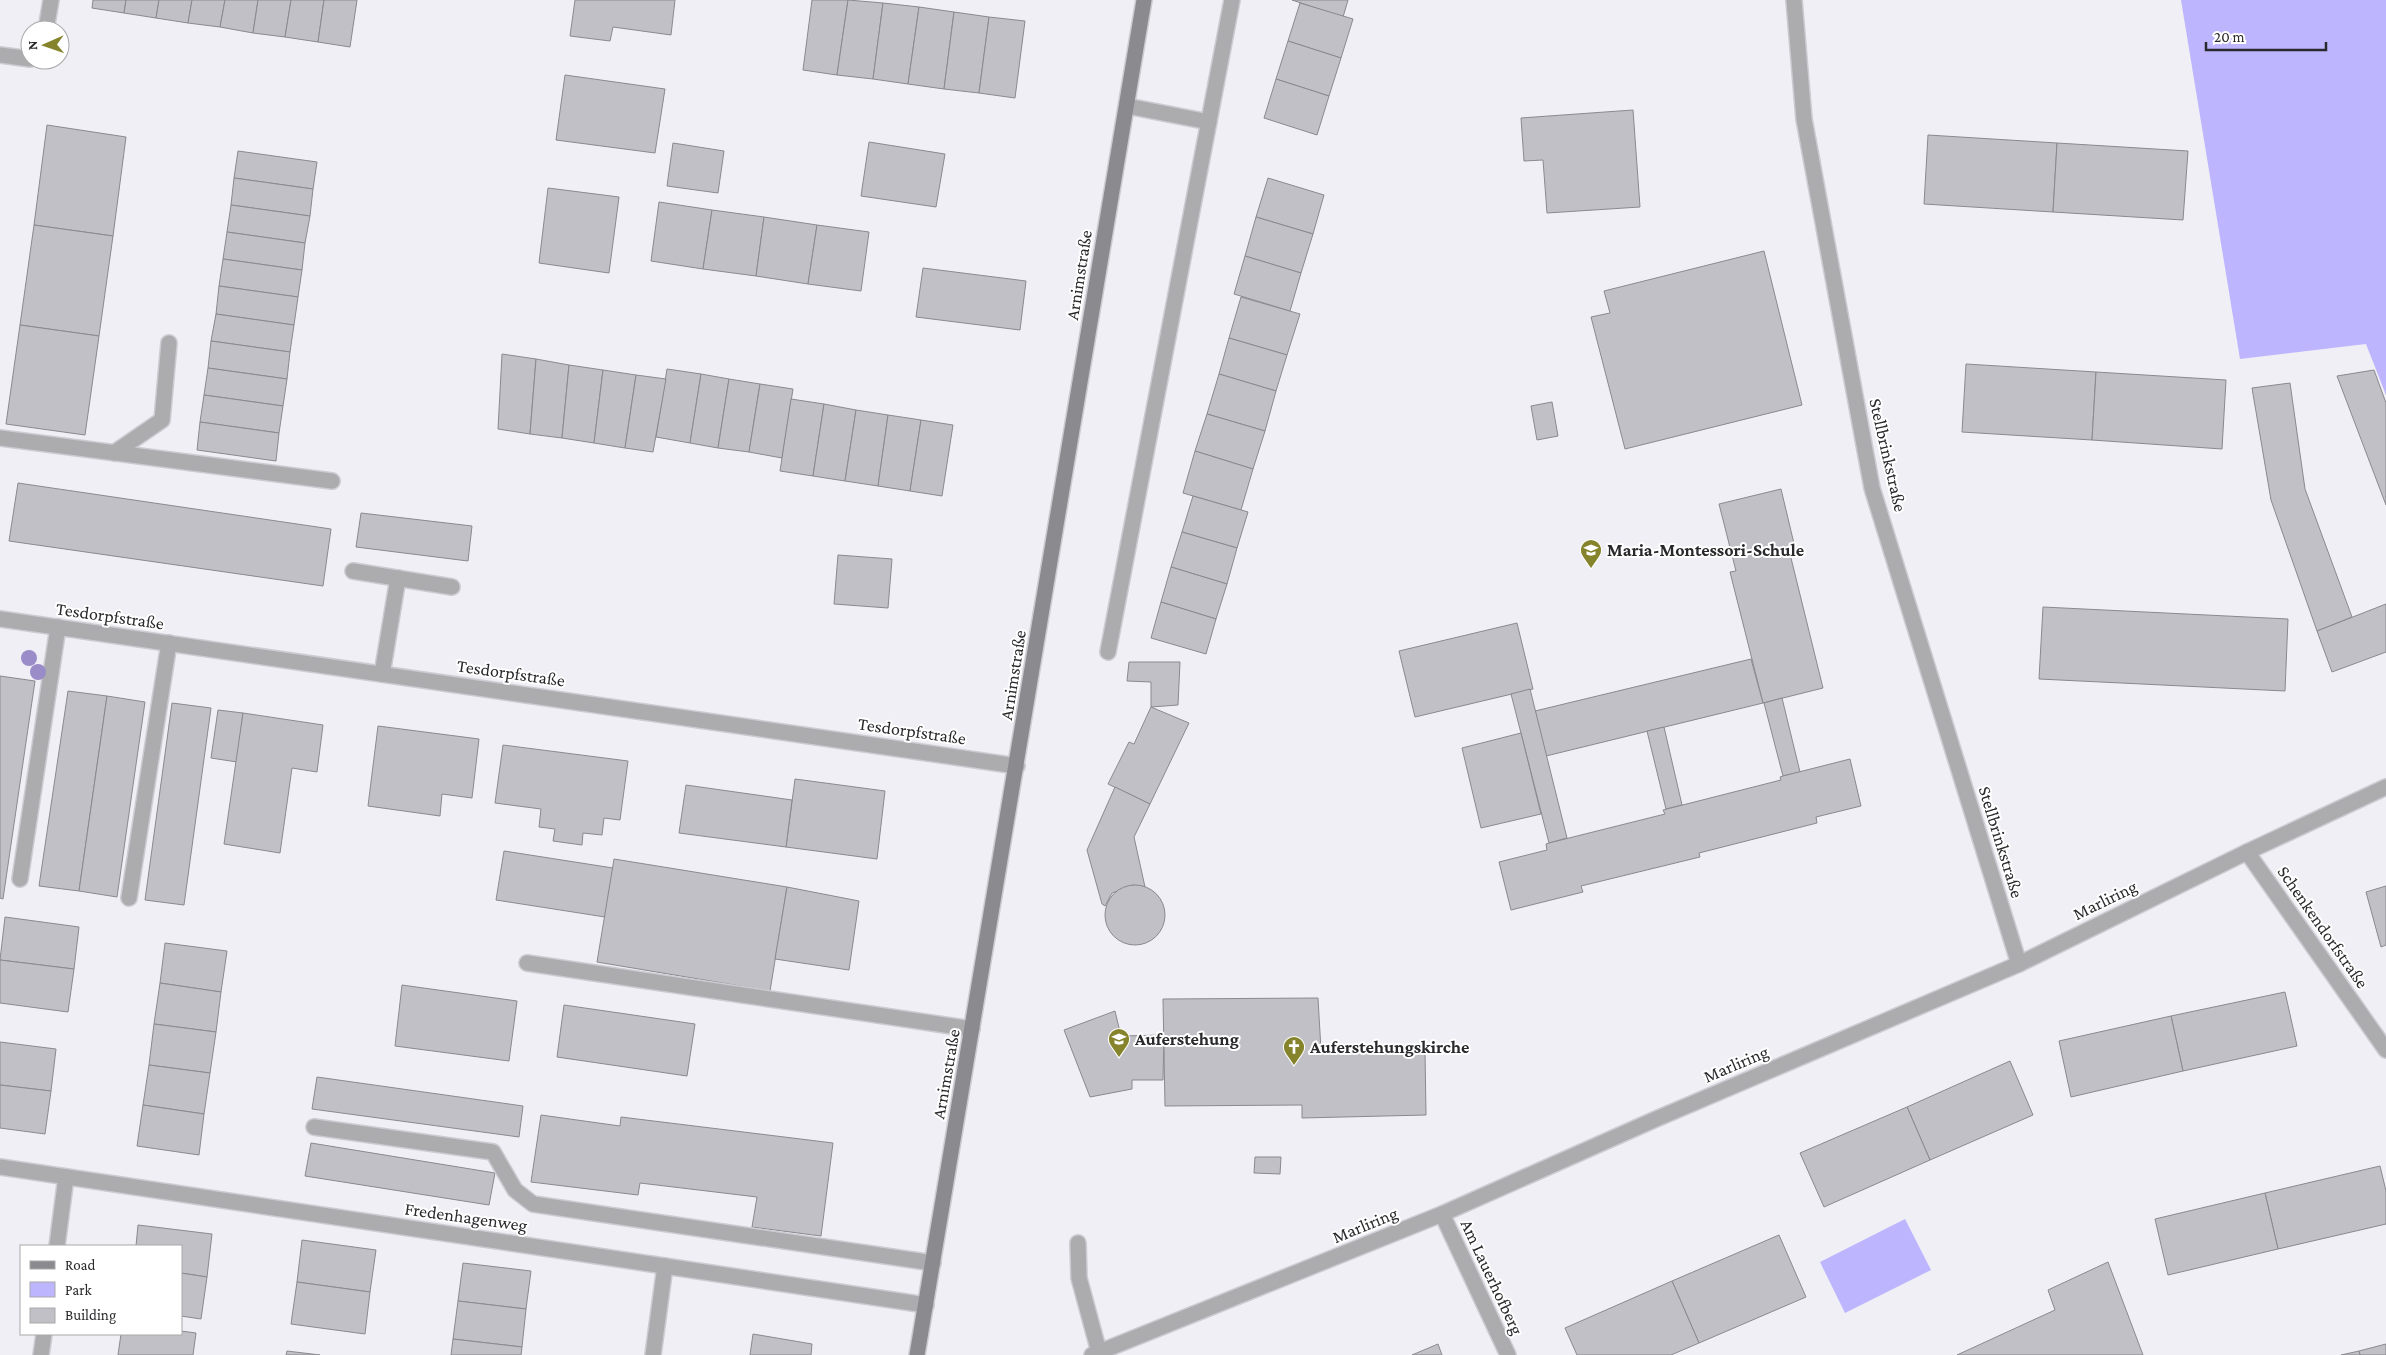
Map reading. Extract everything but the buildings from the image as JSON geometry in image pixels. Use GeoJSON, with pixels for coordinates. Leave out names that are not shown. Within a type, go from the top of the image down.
{"type":"FeatureCollection","features":[{"type":"Feature","properties":{"kind":"main road","name":"Arnimstraße"},"geometry":{"type":"LineString","coordinates":[[918,1355],[1144,0]]}},
{"type":"Feature","properties":{"kind":"street"},"geometry":{"type":"LineString","coordinates":[[48,20],[51,0]]}},
{"type":"Feature","properties":{"kind":"street"},"geometry":{"type":"LineString","coordinates":[[1108,652],[1232,0]]}},
{"type":"Feature","properties":{"kind":"street","name":"Stellbrinkstraße"},"geometry":{"type":"LineString","coordinates":[[1794,0],[1804,119],[1872,488],[2019,964]]}},
{"type":"Feature","properties":{"kind":"street"},"geometry":{"type":"LineString","coordinates":[[0,55],[20,58]]}},
{"type":"Feature","properties":{"kind":"street"},"geometry":{"type":"LineString","coordinates":[[1127,106],[1209,122]]}},
{"type":"Feature","properties":{"kind":"street"},"geometry":{"type":"LineString","coordinates":[[114,453],[162,420],[169,343]]}},
{"type":"Feature","properties":{"kind":"street"},"geometry":{"type":"LineString","coordinates":[[0,438],[332,481]]}},
{"type":"Feature","properties":{"kind":"street"},"geometry":{"type":"LineString","coordinates":[[353,571],[452,587]]}},
{"type":"Feature","properties":{"kind":"street"},"geometry":{"type":"LineString","coordinates":[[382,674],[398,578]]}},
{"type":"Feature","properties":{"kind":"street","name":"Tesdorpfstraße"},"geometry":{"type":"LineString","coordinates":[[0,619],[1017,766]]}},
{"type":"Feature","properties":{"kind":"street"},"geometry":{"type":"LineString","coordinates":[[20,879],[58,627]]}},
{"type":"Feature","properties":{"kind":"street"},"geometry":{"type":"LineString","coordinates":[[129,898],[169,643]]}},
{"type":"Feature","properties":{"kind":"street","name":"Marliring"},"geometry":{"type":"LineString","coordinates":[[1095,1353],[1442,1214],[1656,1119],[2019,964],[2247,852],[2386,787]]}},
{"type":"Feature","properties":{"kind":"street","name":"Schenkendorfstraße"},"geometry":{"type":"LineString","coordinates":[[2247,852],[2386,1050]]}},
{"type":"Feature","properties":{"kind":"street"},"geometry":{"type":"LineString","coordinates":[[527,963],[972,1029]]}},
{"type":"Feature","properties":{"kind":"street"},"geometry":{"type":"LineString","coordinates":[[314,1127],[493,1152],[515,1190],[533,1204],[933,1263]]}},
{"type":"Feature","properties":{"kind":"street","name":"Fredenhagenweg"},"geometry":{"type":"LineString","coordinates":[[0,1167],[926,1305]]}},
{"type":"Feature","properties":{"kind":"street"},"geometry":{"type":"LineString","coordinates":[[56,1245],[66,1176]]}},
{"type":"Feature","properties":{"kind":"street","name":"Am Lauerhofberg"},"geometry":{"type":"LineString","coordinates":[[1442,1214],[1508,1355]]}},
{"type":"Feature","properties":{"kind":"street"},"geometry":{"type":"LineString","coordinates":[[1078,1243],[1079,1278],[1095,1353]]}},
{"type":"Feature","properties":{"kind":"street"},"geometry":{"type":"LineString","coordinates":[[653,1355],[664,1266]]}},
{"type":"Feature","properties":{"kind":"street"},"geometry":{"type":"LineString","coordinates":[[41,1355],[44,1335]]}},
{"type":"Feature","properties":{"kind":"green space"},"geometry":{"type":"Polygon","coordinates":[[[2181,0],[2386,0],[2386,395],[2366,344],[2240,359],[2181,0]]]}},
{"type":"Feature","properties":{"kind":"green space"},"geometry":{"type":"Polygon","coordinates":[[[1905,1219],[1931,1270],[1845,1313],[1820,1262],[1905,1219]]]}},
{"type":"Feature","properties":{"kind":"place","name":"Maria-Montessori-Schule"},"geometry":{"type":"Point","coordinates":[1591,569]}},
{"type":"Feature","properties":{"kind":"place","name":"Auferstehung"},"geometry":{"type":"Point","coordinates":[1119,1058]}},
{"type":"Feature","properties":{"kind":"place","name":"Auferstehungskirche"},"geometry":{"type":"Point","coordinates":[1294,1066]}}]}
